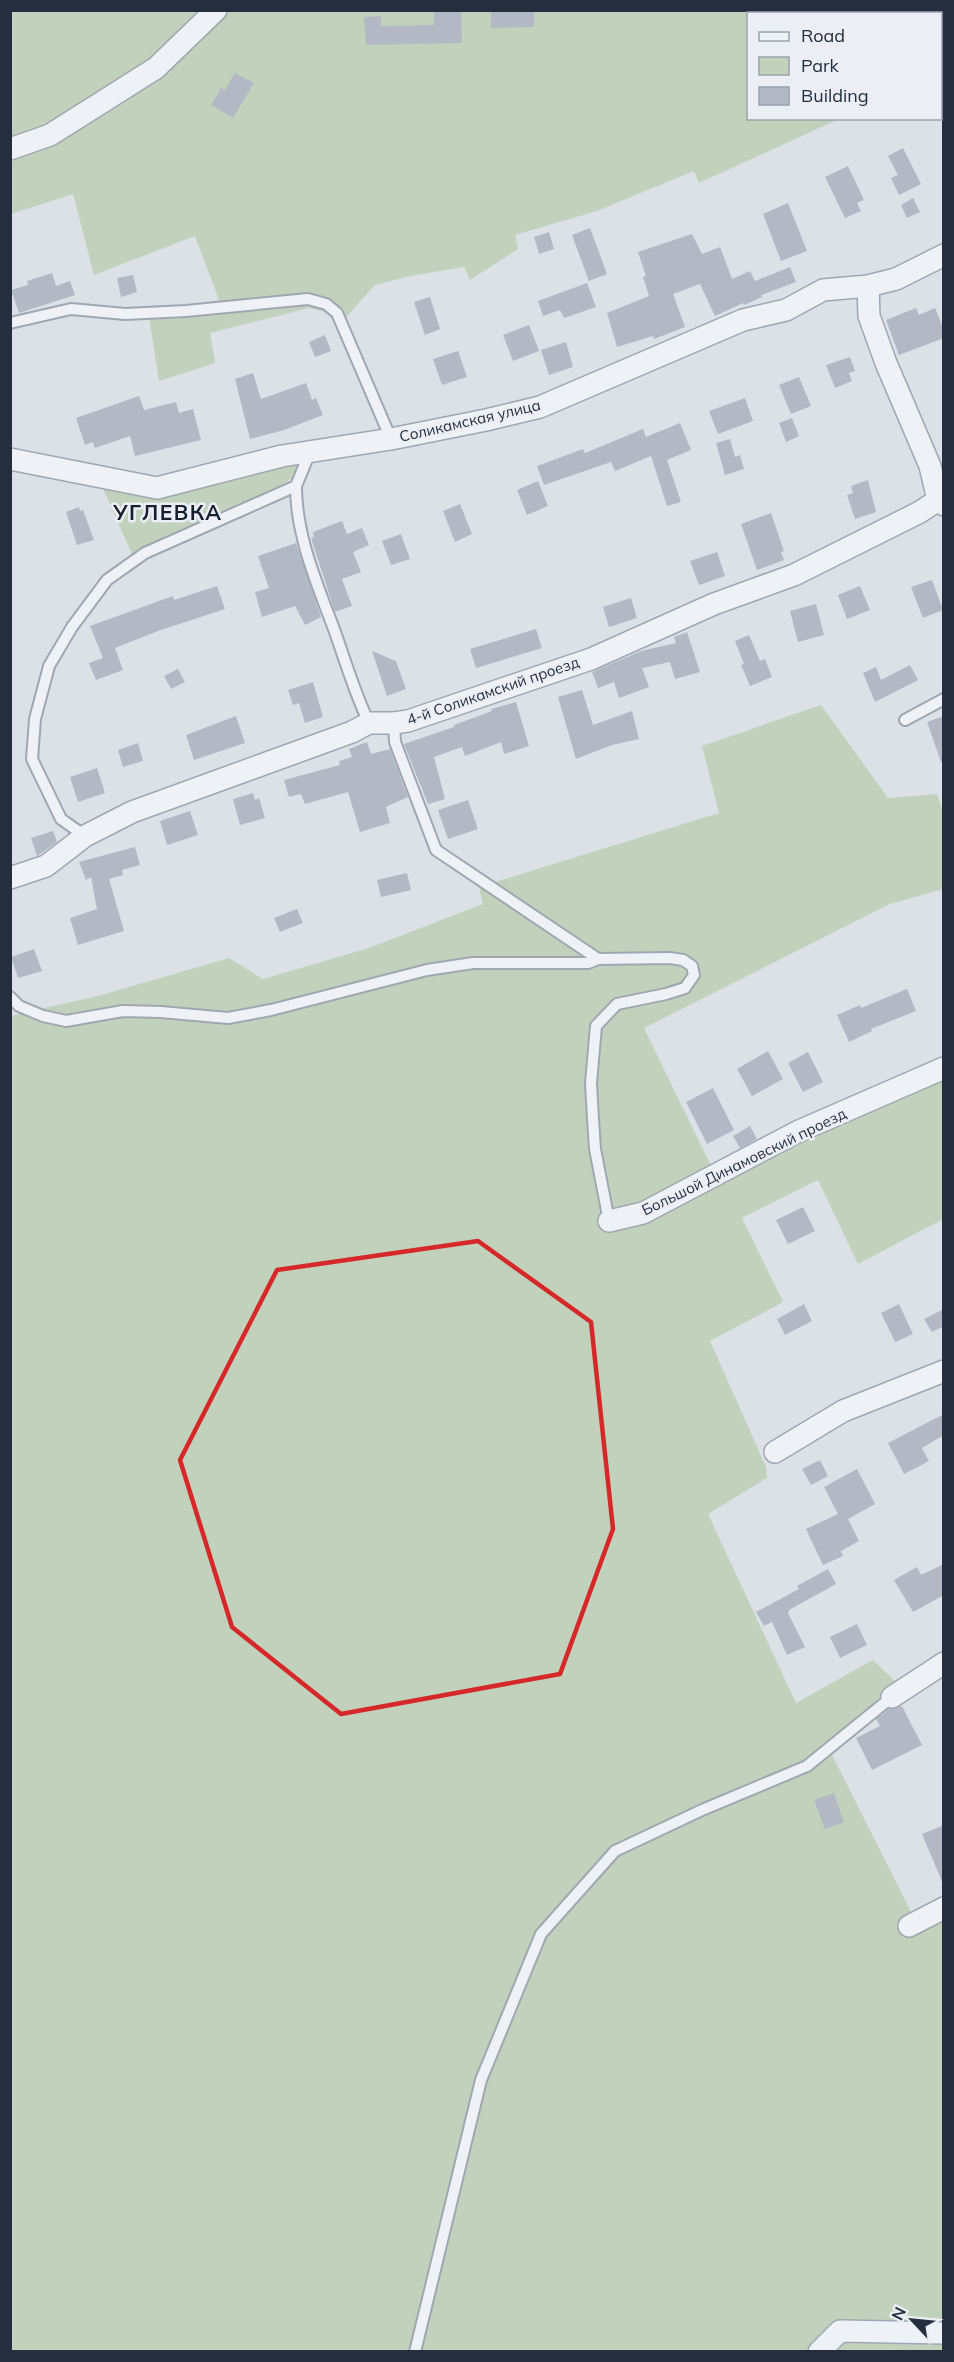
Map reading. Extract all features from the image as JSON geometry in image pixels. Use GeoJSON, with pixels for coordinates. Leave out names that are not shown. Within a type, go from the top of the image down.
{"type":"FeatureCollection","features":[{"type":"Feature","properties":{"kind":"street"},"geometry":{"type":"LineString","coordinates":[[10,148],[50,135],[156,68],[216,10]]}},
{"type":"Feature","properties":{"kind":"street","name":"Соликамская улица"},"geometry":{"type":"LineString","coordinates":[[10,459],[157,488],[282,456],[391,439],[486,420],[540,407],[743,320],[786,310],[823,290],[868,286],[896,279],[944,255]]}},
{"type":"Feature","properties":{"kind":"street"},"geometry":{"type":"LineString","coordinates":[[868,286],[870,316],[886,363],[930,466],[941,502]]}},
{"type":"Feature","properties":{"kind":"street","name":"4-й Соликамский проезд"},"geometry":{"type":"LineString","coordinates":[[10,878],[46,866],[85,836],[132,813],[331,740],[369,723],[408,721],[591,658],[714,604],[794,575],[941,502]]}},
{"type":"Feature","properties":{"kind":"street","name":"Большой Динамовский проезд"},"geometry":{"type":"LineString","coordinates":[[609,1221],[643,1213],[797,1132],[944,1068]]}},
{"type":"Feature","properties":{"kind":"street"},"geometry":{"type":"LineString","coordinates":[[775,1452],[843,1411],[944,1371]]}},
{"type":"Feature","properties":{"kind":"street"},"geometry":{"type":"LineString","coordinates":[[892,1697],[944,1663]]}},
{"type":"Feature","properties":{"kind":"street"},"geometry":{"type":"LineString","coordinates":[[909,1926],[944,1908]]}},
{"type":"Feature","properties":{"kind":"street"},"geometry":{"type":"LineString","coordinates":[[819,2352],[840,2331],[944,2333]]}},
{"type":"Feature","properties":{"kind":"lane"},"geometry":{"type":"LineString","coordinates":[[10,323],[70,309],[125,314],[308,299],[326,304],[337,313],[391,439]]}},
{"type":"Feature","properties":{"kind":"lane"},"geometry":{"type":"LineString","coordinates":[[310,452],[296,486],[299,524],[312,570],[369,723]]}},
{"type":"Feature","properties":{"kind":"lane"},"geometry":{"type":"LineString","coordinates":[[85,836],[60,819],[32,759],[35,719],[49,666],[72,627],[107,580],[145,553],[296,486]]}},
{"type":"Feature","properties":{"kind":"lane"},"geometry":{"type":"LineString","coordinates":[[905,720],[944,699]]}},
{"type":"Feature","properties":{"kind":"lane"},"geometry":{"type":"LineString","coordinates":[[394,723],[395,742],[436,850],[598,959]]}},
{"type":"Feature","properties":{"kind":"lane"},"geometry":{"type":"LineString","coordinates":[[10,997],[19,1006],[43,1017],[66,1021],[123,1011],[161,1011],[228,1018],[271,1010],[427,970],[472,963],[588,963],[598,959],[676,959],[692,966],[694,975],[685,988],[617,1004],[597,1026],[591,1083],[593,1129],[609,1221]]}},
{"type":"Feature","properties":{"kind":"lane"},"geometry":{"type":"LineString","coordinates":[[415,2352],[481,2080],[541,1935],[615,1851],[702,1810],[807,1766],[892,1697]]}},
{"type":"Feature","properties":{"kind":"highlighted area"},"geometry":{"type":"Polygon","coordinates":[[[478,1241],[591,1322],[613,1529],[560,1674],[341,1714],[232,1627],[180,1460],[277,1270],[478,1241]]]}},
{"type":"Feature","properties":{"kind":"green space"},"geometry":{"type":"Polygon","coordinates":[[[10,11],[943,11],[942,67],[942,12],[747,12],[747,120],[837,120],[699,183],[694,171],[597,211],[515,235],[518,249],[470,280],[464,267],[410,276],[375,285],[347,316],[309,308],[210,333],[215,363],[159,381],[149,317],[219,300],[195,236],[94,275],[73,194],[11,214],[10,11]]]}},
{"type":"Feature","properties":{"kind":"green space"},"geometry":{"type":"Polygon","coordinates":[[[296,458],[299,466],[292,478],[274,490],[166,536],[134,559],[101,484],[157,493],[296,458]]]}},
{"type":"Feature","properties":{"kind":"green space"},"geometry":{"type":"Polygon","coordinates":[[[821,705],[888,798],[937,794],[943,811],[943,889],[890,904],[644,1028],[714,1172],[943,1070],[943,1219],[858,1264],[818,1180],[742,1218],[783,1302],[710,1341],[766,1467],[767,1478],[708,1514],[796,1703],[873,1660],[898,1684],[830,1751],[912,1914],[943,1899],[943,2351],[11,2351],[10,1016],[98,996],[229,958],[263,979],[369,948],[483,904],[479,887],[719,813],[702,746],[821,705]]]}},
{"type":"Feature","properties":{"kind":"building"},"geometry":{"type":"Polygon","coordinates":[[[434,10],[461,10],[462,43],[366,45],[364,17],[381,16],[381,26],[434,25],[434,10]]]}},
{"type":"Feature","properties":{"kind":"building"},"geometry":{"type":"Polygon","coordinates":[[[491,10],[534,10],[534,27],[491,28],[491,10]]]}},
{"type":"Feature","properties":{"kind":"building"},"geometry":{"type":"Polygon","coordinates":[[[235,73],[254,83],[233,118],[211,105],[221,88],[225,90],[235,73]]]}},
{"type":"Feature","properties":{"kind":"building"},"geometry":{"type":"Polygon","coordinates":[[[903,148],[921,184],[899,195],[891,178],[898,175],[888,156],[903,148]]]}},
{"type":"Feature","properties":{"kind":"building"},"geometry":{"type":"Polygon","coordinates":[[[848,166],[864,200],[857,203],[861,211],[845,218],[825,177],[848,166]]]}},
{"type":"Feature","properties":{"kind":"building"},"geometry":{"type":"Polygon","coordinates":[[[913,198],[920,212],[907,218],[901,205],[913,198]]]}},
{"type":"Feature","properties":{"kind":"building"},"geometry":{"type":"Polygon","coordinates":[[[788,203],[807,251],[781,261],[763,214],[788,203]]]}},
{"type":"Feature","properties":{"kind":"building"},"geometry":{"type":"Polygon","coordinates":[[[590,228],[607,274],[589,281],[572,235],[590,228]]]}},
{"type":"Feature","properties":{"kind":"building"},"geometry":{"type":"Polygon","coordinates":[[[549,232],[554,249],[539,254],[534,237],[549,232]]]}},
{"type":"Feature","properties":{"kind":"building"},"geometry":{"type":"Polygon","coordinates":[[[692,234],[702,254],[720,247],[732,279],[750,271],[755,281],[790,267],[796,282],[715,316],[700,284],[673,294],[685,327],[654,339],[653,336],[617,347],[607,313],[649,296],[643,277],[646,276],[638,252],[692,234]]]}},
{"type":"Feature","properties":{"kind":"building"},"geometry":{"type":"Polygon","coordinates":[[[52,273],[56,286],[70,281],[75,295],[19,313],[11,290],[28,285],[27,281],[52,273]]]}},
{"type":"Feature","properties":{"kind":"building"},"geometry":{"type":"Polygon","coordinates":[[[133,275],[137,292],[121,297],[117,278],[133,275]]]}},
{"type":"Feature","properties":{"kind":"building"},"geometry":{"type":"Polygon","coordinates":[[[587,283],[596,307],[564,318],[560,310],[543,316],[538,301],[587,283]]]}},
{"type":"Feature","properties":{"kind":"building"},"geometry":{"type":"Polygon","coordinates":[[[430,297],[440,329],[425,335],[414,302],[430,297]]]}},
{"type":"Feature","properties":{"kind":"building"},"geometry":{"type":"Polygon","coordinates":[[[916,308],[919,315],[935,308],[944,330],[944,338],[899,355],[886,320],[916,308]]]}},
{"type":"Feature","properties":{"kind":"building"},"geometry":{"type":"Polygon","coordinates":[[[529,325],[539,351],[513,361],[503,335],[529,325]]]}},
{"type":"Feature","properties":{"kind":"building"},"geometry":{"type":"Polygon","coordinates":[[[325,335],[331,351],[315,357],[309,342],[325,335]]]}},
{"type":"Feature","properties":{"kind":"building"},"geometry":{"type":"Polygon","coordinates":[[[566,342],[573,367],[549,375],[541,350],[566,342]]]}},
{"type":"Feature","properties":{"kind":"building"},"geometry":{"type":"Polygon","coordinates":[[[458,351],[467,377],[442,385],[433,359],[458,351]]]}},
{"type":"Feature","properties":{"kind":"building"},"geometry":{"type":"Polygon","coordinates":[[[850,357],[855,371],[849,373],[852,381],[835,388],[826,365],[850,357]]]}},
{"type":"Feature","properties":{"kind":"building"},"geometry":{"type":"Polygon","coordinates":[[[253,373],[261,399],[306,383],[312,400],[316,398],[323,415],[284,430],[250,439],[235,379],[253,373]]]}},
{"type":"Feature","properties":{"kind":"building"},"geometry":{"type":"Polygon","coordinates":[[[799,377],[811,406],[791,414],[779,385],[799,377]]]}},
{"type":"Feature","properties":{"kind":"building"},"geometry":{"type":"Polygon","coordinates":[[[139,396],[144,410],[176,402],[179,413],[193,409],[201,440],[135,456],[130,436],[95,448],[93,442],[85,445],[76,418],[139,396]]]}},
{"type":"Feature","properties":{"kind":"building"},"geometry":{"type":"Polygon","coordinates":[[[745,398],[753,421],[718,434],[709,411],[745,398]]]}},
{"type":"Feature","properties":{"kind":"building"},"geometry":{"type":"Polygon","coordinates":[[[792,418],[799,436],[786,442],[779,423],[792,418]]]}},
{"type":"Feature","properties":{"kind":"building"},"geometry":{"type":"Polygon","coordinates":[[[680,423],[691,450],[667,460],[681,502],[667,506],[651,456],[615,471],[611,462],[544,485],[537,466],[583,449],[585,453],[643,429],[646,437],[680,423]]]}},
{"type":"Feature","properties":{"kind":"building"},"geometry":{"type":"Polygon","coordinates":[[[730,439],[735,457],[740,455],[744,469],[725,475],[716,443],[730,439]]]}},
{"type":"Feature","properties":{"kind":"building"},"geometry":{"type":"Polygon","coordinates":[[[868,480],[876,512],[855,519],[847,495],[853,493],[851,486],[868,480]]]}},
{"type":"Feature","properties":{"kind":"building"},"geometry":{"type":"Polygon","coordinates":[[[538,481],[548,506],[527,515],[517,490],[538,481]]]}},
{"type":"Feature","properties":{"kind":"building"},"geometry":{"type":"Polygon","coordinates":[[[460,504],[472,534],[455,542],[443,511],[460,504]]]}},
{"type":"Feature","properties":{"kind":"building"},"geometry":{"type":"Polygon","coordinates":[[[79,507],[80,511],[83,510],[94,540],[77,545],[66,512],[79,507]]]}},
{"type":"Feature","properties":{"kind":"building"},"geometry":{"type":"Polygon","coordinates":[[[771,513],[784,551],[781,552],[784,560],[757,570],[741,524],[771,513]]]}},
{"type":"Feature","properties":{"kind":"building"},"geometry":{"type":"Polygon","coordinates":[[[342,521],[347,534],[362,528],[369,545],[353,552],[361,572],[342,579],[352,606],[335,612],[311,538],[314,537],[313,532],[342,521]]]}},
{"type":"Feature","properties":{"kind":"building"},"geometry":{"type":"Polygon","coordinates":[[[401,534],[410,559],[391,565],[382,541],[401,534]]]}},
{"type":"Feature","properties":{"kind":"building"},"geometry":{"type":"Polygon","coordinates":[[[296,543],[321,617],[305,625],[295,606],[262,617],[255,592],[269,588],[258,556],[296,543]]]}},
{"type":"Feature","properties":{"kind":"building"},"geometry":{"type":"Polygon","coordinates":[[[717,552],[725,576],[699,585],[690,561],[717,552]]]}},
{"type":"Feature","properties":{"kind":"building"},"geometry":{"type":"Polygon","coordinates":[[[932,580],[943,610],[923,618],[911,587],[932,580]]]}},
{"type":"Feature","properties":{"kind":"building"},"geometry":{"type":"Polygon","coordinates":[[[217,586],[225,609],[115,648],[123,670],[96,680],[89,663],[103,658],[90,626],[173,596],[174,600],[217,586]]]}},
{"type":"Feature","properties":{"kind":"building"},"geometry":{"type":"Polygon","coordinates":[[[860,586],[870,610],[847,619],[838,595],[860,586]]]}},
{"type":"Feature","properties":{"kind":"building"},"geometry":{"type":"Polygon","coordinates":[[[631,598],[637,618],[609,627],[603,607],[631,598]]]}},
{"type":"Feature","properties":{"kind":"building"},"geometry":{"type":"Polygon","coordinates":[[[816,604],[824,635],[798,642],[790,611],[816,604]]]}},
{"type":"Feature","properties":{"kind":"building"},"geometry":{"type":"Polygon","coordinates":[[[536,629],[542,648],[476,668],[470,649],[536,629]]]}},
{"type":"Feature","properties":{"kind":"building"},"geometry":{"type":"Polygon","coordinates":[[[687,632],[700,672],[675,679],[670,662],[642,668],[649,687],[619,698],[614,682],[598,688],[592,672],[641,651],[676,643],[674,637],[687,632]]]}},
{"type":"Feature","properties":{"kind":"building"},"geometry":{"type":"Polygon","coordinates":[[[749,635],[760,661],[765,659],[772,677],[750,686],[741,665],[744,664],[735,641],[749,635]]]}},
{"type":"Feature","properties":{"kind":"building"},"geometry":{"type":"Polygon","coordinates":[[[372,651],[396,661],[406,689],[387,696],[372,651]]]}},
{"type":"Feature","properties":{"kind":"building"},"geometry":{"type":"Polygon","coordinates":[[[910,665],[918,680],[875,702],[863,673],[876,667],[881,680],[910,665]]]}},
{"type":"Feature","properties":{"kind":"building"},"geometry":{"type":"Polygon","coordinates":[[[178,669],[185,682],[171,689],[164,676],[178,669]]]}},
{"type":"Feature","properties":{"kind":"building"},"geometry":{"type":"Polygon","coordinates":[[[313,682],[323,717],[305,723],[299,703],[293,705],[288,690],[313,682]]]}},
{"type":"Feature","properties":{"kind":"building"},"geometry":{"type":"Polygon","coordinates":[[[582,690],[593,725],[632,711],[639,739],[612,745],[576,759],[558,697],[582,690]]]}},
{"type":"Feature","properties":{"kind":"building"},"geometry":{"type":"Polygon","coordinates":[[[516,702],[529,746],[504,754],[501,742],[465,756],[462,747],[434,757],[445,799],[428,804],[404,744],[454,727],[454,725],[492,711],[491,709],[516,702]]]}},
{"type":"Feature","properties":{"kind":"building"},"geometry":{"type":"Polygon","coordinates":[[[236,716],[245,743],[194,760],[186,735],[236,716]]]}},
{"type":"Feature","properties":{"kind":"building"},"geometry":{"type":"Polygon","coordinates":[[[944,716],[944,762],[941,762],[927,722],[944,716]]]}},
{"type":"Feature","properties":{"kind":"building"},"geometry":{"type":"Polygon","coordinates":[[[367,742],[371,754],[390,749],[408,797],[386,807],[390,823],[360,832],[348,792],[305,804],[301,794],[289,797],[284,780],[340,765],[339,761],[352,757],[349,749],[367,742]]]}},
{"type":"Feature","properties":{"kind":"building"},"geometry":{"type":"Polygon","coordinates":[[[138,743],[143,761],[123,767],[118,750],[138,743]]]}},
{"type":"Feature","properties":{"kind":"building"},"geometry":{"type":"Polygon","coordinates":[[[97,768],[105,793],[78,802],[70,777],[97,768]]]}},
{"type":"Feature","properties":{"kind":"building"},"geometry":{"type":"Polygon","coordinates":[[[253,793],[255,800],[259,798],[265,818],[240,825],[233,799],[253,793]]]}},
{"type":"Feature","properties":{"kind":"building"},"geometry":{"type":"Polygon","coordinates":[[[468,800],[478,829],[448,839],[438,810],[468,800]]]}},
{"type":"Feature","properties":{"kind":"building"},"geometry":{"type":"Polygon","coordinates":[[[190,811],[198,835],[167,845],[160,821],[190,811]]]}},
{"type":"Feature","properties":{"kind":"building"},"geometry":{"type":"Polygon","coordinates":[[[53,831],[57,842],[37,856],[31,838],[53,831]]]}},
{"type":"Feature","properties":{"kind":"building"},"geometry":{"type":"Polygon","coordinates":[[[135,847],[140,865],[122,870],[123,875],[109,879],[124,931],[78,945],[70,918],[97,909],[91,877],[86,880],[79,862],[135,847]]]}},
{"type":"Feature","properties":{"kind":"building"},"geometry":{"type":"Polygon","coordinates":[[[407,873],[411,890],[381,897],[377,880],[407,873]]]}},
{"type":"Feature","properties":{"kind":"building"},"geometry":{"type":"Polygon","coordinates":[[[297,909],[303,923],[280,932],[274,918],[297,909]]]}},
{"type":"Feature","properties":{"kind":"building"},"geometry":{"type":"Polygon","coordinates":[[[34,949],[42,971],[18,978],[11,957],[34,949]]]}},
{"type":"Feature","properties":{"kind":"building"},"geometry":{"type":"Polygon","coordinates":[[[907,989],[916,1011],[871,1029],[872,1031],[849,1042],[837,1015],[907,989]]]}},
{"type":"Feature","properties":{"kind":"building"},"geometry":{"type":"Polygon","coordinates":[[[768,1051],[783,1079],[752,1096],[737,1069],[768,1051]]]}},
{"type":"Feature","properties":{"kind":"building"},"geometry":{"type":"Polygon","coordinates":[[[808,1052],[823,1082],[803,1092],[788,1063],[808,1052]]]}},
{"type":"Feature","properties":{"kind":"building"},"geometry":{"type":"Polygon","coordinates":[[[713,1088],[734,1130],[707,1144],[686,1102],[713,1088]]]}},
{"type":"Feature","properties":{"kind":"building"},"geometry":{"type":"Polygon","coordinates":[[[750,1126],[757,1139],[740,1148],[733,1136],[750,1126]]]}},
{"type":"Feature","properties":{"kind":"building"},"geometry":{"type":"Polygon","coordinates":[[[803,1207],[815,1231],[788,1244],[776,1220],[803,1207]]]}},
{"type":"Feature","properties":{"kind":"building"},"geometry":{"type":"Polygon","coordinates":[[[804,1304],[812,1321],[785,1335],[777,1319],[804,1304]]]}},
{"type":"Feature","properties":{"kind":"building"},"geometry":{"type":"Polygon","coordinates":[[[899,1304],[913,1334],[895,1342],[881,1313],[899,1304]]]}},
{"type":"Feature","properties":{"kind":"building"},"geometry":{"type":"Polygon","coordinates":[[[944,1309],[944,1326],[932,1332],[924,1319],[944,1309]]]}},
{"type":"Feature","properties":{"kind":"building"},"geometry":{"type":"Polygon","coordinates":[[[944,1414],[944,1435],[922,1448],[929,1461],[904,1474],[888,1443],[944,1414]]]}},
{"type":"Feature","properties":{"kind":"building"},"geometry":{"type":"Polygon","coordinates":[[[820,1460],[828,1476],[811,1485],[802,1469],[820,1460]]]}},
{"type":"Feature","properties":{"kind":"building"},"geometry":{"type":"Polygon","coordinates":[[[857,1469],[875,1504],[848,1519],[859,1541],[841,1551],[843,1556],[823,1565],[806,1529],[838,1514],[824,1487],[857,1469]]]}},
{"type":"Feature","properties":{"kind":"building"},"geometry":{"type":"Polygon","coordinates":[[[944,1564],[944,1595],[913,1612],[894,1580],[917,1567],[921,1575],[944,1564]]]}},
{"type":"Feature","properties":{"kind":"building"},"geometry":{"type":"Polygon","coordinates":[[[828,1569],[836,1584],[789,1610],[788,1613],[805,1647],[787,1655],[772,1622],[764,1626],[756,1612],[799,1589],[797,1586],[828,1569]]]}},
{"type":"Feature","properties":{"kind":"building"},"geometry":{"type":"Polygon","coordinates":[[[857,1624],[867,1645],[840,1658],[830,1637],[857,1624]]]}},
{"type":"Feature","properties":{"kind":"building"},"geometry":{"type":"Polygon","coordinates":[[[902,1706],[922,1745],[872,1770],[856,1738],[880,1726],[876,1719],[889,1709],[902,1706]]]}},
{"type":"Feature","properties":{"kind":"building"},"geometry":{"type":"Polygon","coordinates":[[[834,1793],[844,1822],[825,1829],[814,1800],[834,1793]]]}},
{"type":"Feature","properties":{"kind":"building"},"geometry":{"type":"Polygon","coordinates":[[[944,1825],[944,1884],[943,1884],[922,1834],[944,1825]]]}},
{"type":"Feature","properties":{"kind":"district","name":"УГЛЕВКА"},"geometry":{"type":"Point","coordinates":[168,513]}}]}
